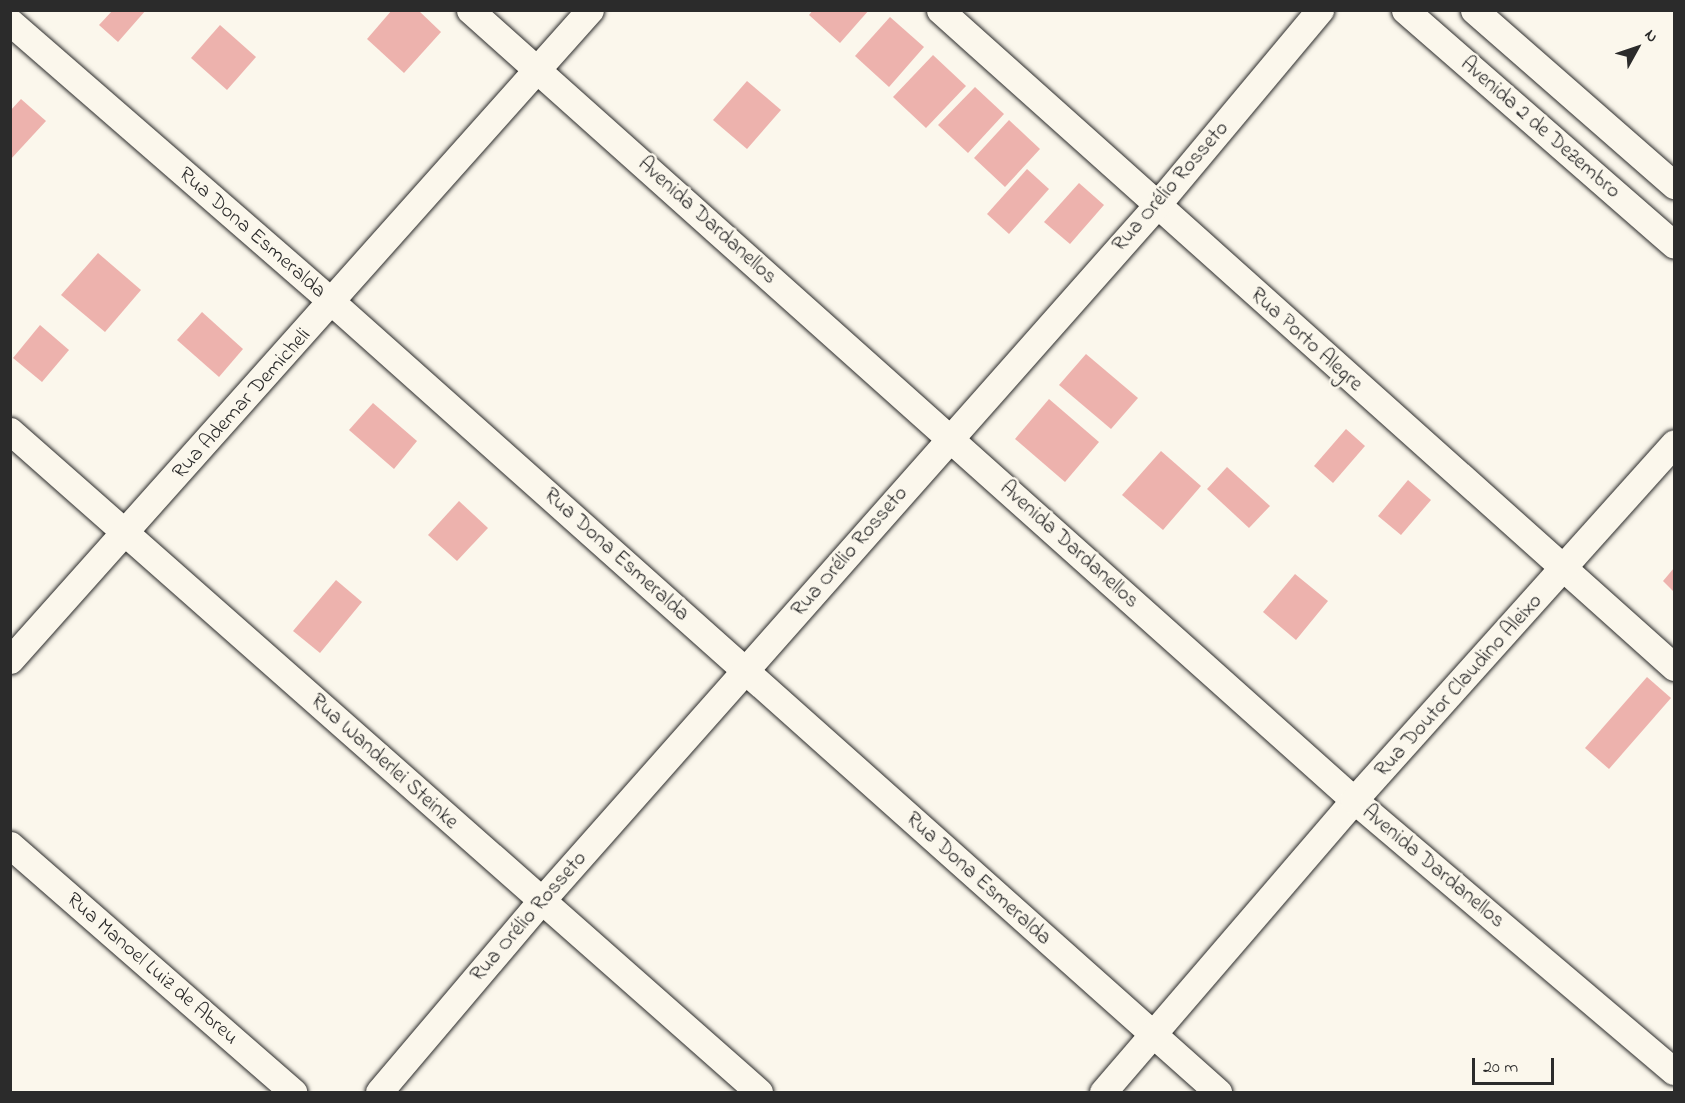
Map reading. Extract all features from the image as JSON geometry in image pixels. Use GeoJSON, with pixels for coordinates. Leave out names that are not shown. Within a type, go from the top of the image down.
{"type":"FeatureCollection","features":[{"type":"Feature","properties":{"kind":"street","name":"Avenida Dardanellos"},"geometry":{"type":"LineString","coordinates":[[470,10],[1354,800],[1674,1071]]}},
{"type":"Feature","properties":{"kind":"street","name":"Rua Ademar Demicheli"},"geometry":{"type":"LineString","coordinates":[[10,660],[333,303],[590,10]]}},
{"type":"Feature","properties":{"kind":"street","name":"Rua Porto Alegre"},"geometry":{"type":"LineString","coordinates":[[940,10],[1156,206],[1674,667]]}},
{"type":"Feature","properties":{"kind":"street","name":"Rua Orélio Rosseto"},"geometry":{"type":"LineString","coordinates":[[379,1092],[542,902],[1156,206],[1320,10]]}},
{"type":"Feature","properties":{"kind":"street","name":"Avenida 2 de Dezembro"},"geometry":{"type":"LineString","coordinates":[[1405,10],[1674,245]]}},
{"type":"Feature","properties":{"kind":"street"},"geometry":{"type":"LineString","coordinates":[[1474,10],[1674,185]]}},
{"type":"Feature","properties":{"kind":"street","name":"Rua Dona Esmeralda"},"geometry":{"type":"LineString","coordinates":[[10,22],[333,303],[1218,1092]]}},
{"type":"Feature","properties":{"kind":"street","name":"Rua Wanderlei Steinke"},"geometry":{"type":"LineString","coordinates":[[10,431],[759,1092]]}},
{"type":"Feature","properties":{"kind":"street","name":"Rua Doutor Claudino Aleixo"},"geometry":{"type":"LineString","coordinates":[[1103,1092],[1354,800],[1565,569],[1674,443]]}},
{"type":"Feature","properties":{"kind":"street","name":"Rua Manoel Luiz de Abreu"},"geometry":{"type":"LineString","coordinates":[[10,844],[293,1092]]}},
{"type":"Feature","properties":{"kind":"building"},"geometry":{"type":"Polygon","coordinates":[[[113,10],[146,10],[118,42],[99,25],[113,10]]]}},
{"type":"Feature","properties":{"kind":"building"},"geometry":{"type":"Polygon","coordinates":[[[392,10],[418,10],[441,32],[404,73],[367,39],[392,10]]]}},
{"type":"Feature","properties":{"kind":"building"},"geometry":{"type":"Polygon","coordinates":[[[813,10],[869,10],[840,43],[809,15],[813,10]]]}},
{"type":"Feature","properties":{"kind":"building"},"geometry":{"type":"Polygon","coordinates":[[[890,17],[924,47],[889,87],[855,56],[890,17]]]}},
{"type":"Feature","properties":{"kind":"building"},"geometry":{"type":"Polygon","coordinates":[[[220,25],[256,57],[227,90],[191,58],[220,25]]]}},
{"type":"Feature","properties":{"kind":"building"},"geometry":{"type":"Polygon","coordinates":[[[933,55],[966,86],[926,128],[893,97],[933,55]]]}},
{"type":"Feature","properties":{"kind":"building"},"geometry":{"type":"Polygon","coordinates":[[[747,81],[781,110],[747,149],[713,120],[747,81]]]}},
{"type":"Feature","properties":{"kind":"building"},"geometry":{"type":"Polygon","coordinates":[[[975,87],[1004,114],[968,153],[938,125],[975,87]]]}},
{"type":"Feature","properties":{"kind":"building"},"geometry":{"type":"Polygon","coordinates":[[[21,99],[46,121],[10,160],[10,111],[21,99]]]}},
{"type":"Feature","properties":{"kind":"building"},"geometry":{"type":"Polygon","coordinates":[[[1009,120],[1040,149],[1005,187],[974,158],[1009,120]]]}},
{"type":"Feature","properties":{"kind":"building"},"geometry":{"type":"Polygon","coordinates":[[[1027,169],[1049,189],[1009,234],[987,214],[1027,169]]]}},
{"type":"Feature","properties":{"kind":"building"},"geometry":{"type":"Polygon","coordinates":[[[1079,183],[1104,205],[1070,244],[1044,222],[1079,183]]]}},
{"type":"Feature","properties":{"kind":"building"},"geometry":{"type":"Polygon","coordinates":[[[98,253],[141,290],[105,332],[61,295],[98,253]]]}},
{"type":"Feature","properties":{"kind":"building"},"geometry":{"type":"Polygon","coordinates":[[[202,312],[243,349],[219,377],[177,340],[202,312]]]}},
{"type":"Feature","properties":{"kind":"building"},"geometry":{"type":"Polygon","coordinates":[[[40,325],[69,350],[42,382],[13,358],[40,325]]]}},
{"type":"Feature","properties":{"kind":"building"},"geometry":{"type":"Polygon","coordinates":[[[1086,354],[1138,398],[1111,429],[1059,385],[1086,354]]]}},
{"type":"Feature","properties":{"kind":"building"},"geometry":{"type":"Polygon","coordinates":[[[1049,399],[1099,442],[1065,482],[1015,439],[1049,399]]]}},
{"type":"Feature","properties":{"kind":"building"},"geometry":{"type":"Polygon","coordinates":[[[373,403],[417,441],[394,469],[349,430],[373,403]]]}},
{"type":"Feature","properties":{"kind":"building"},"geometry":{"type":"Polygon","coordinates":[[[1346,429],[1365,446],[1333,483],[1314,466],[1346,429]]]}},
{"type":"Feature","properties":{"kind":"building"},"geometry":{"type":"Polygon","coordinates":[[[1161,451],[1201,486],[1163,530],[1122,495],[1161,451]]]}},
{"type":"Feature","properties":{"kind":"building"},"geometry":{"type":"Polygon","coordinates":[[[1227,467],[1270,506],[1249,528],[1207,489],[1227,467]]]}},
{"type":"Feature","properties":{"kind":"building"},"geometry":{"type":"Polygon","coordinates":[[[1408,480],[1431,500],[1401,535],[1378,516],[1408,480]]]}},
{"type":"Feature","properties":{"kind":"building"},"geometry":{"type":"Polygon","coordinates":[[[459,501],[488,528],[457,561],[428,535],[459,501]]]}},
{"type":"Feature","properties":{"kind":"building"},"geometry":{"type":"Polygon","coordinates":[[[1674,568],[1674,592],[1663,581],[1674,568]]]}},
{"type":"Feature","properties":{"kind":"building"},"geometry":{"type":"Polygon","coordinates":[[[1295,574],[1328,601],[1296,640],[1263,612],[1295,574]]]}},
{"type":"Feature","properties":{"kind":"building"},"geometry":{"type":"Polygon","coordinates":[[[336,580],[362,602],[320,653],[293,631],[336,580]]]}},
{"type":"Feature","properties":{"kind":"building"},"geometry":{"type":"Polygon","coordinates":[[[1647,677],[1671,698],[1609,769],[1585,748],[1647,677]]]}}]}
